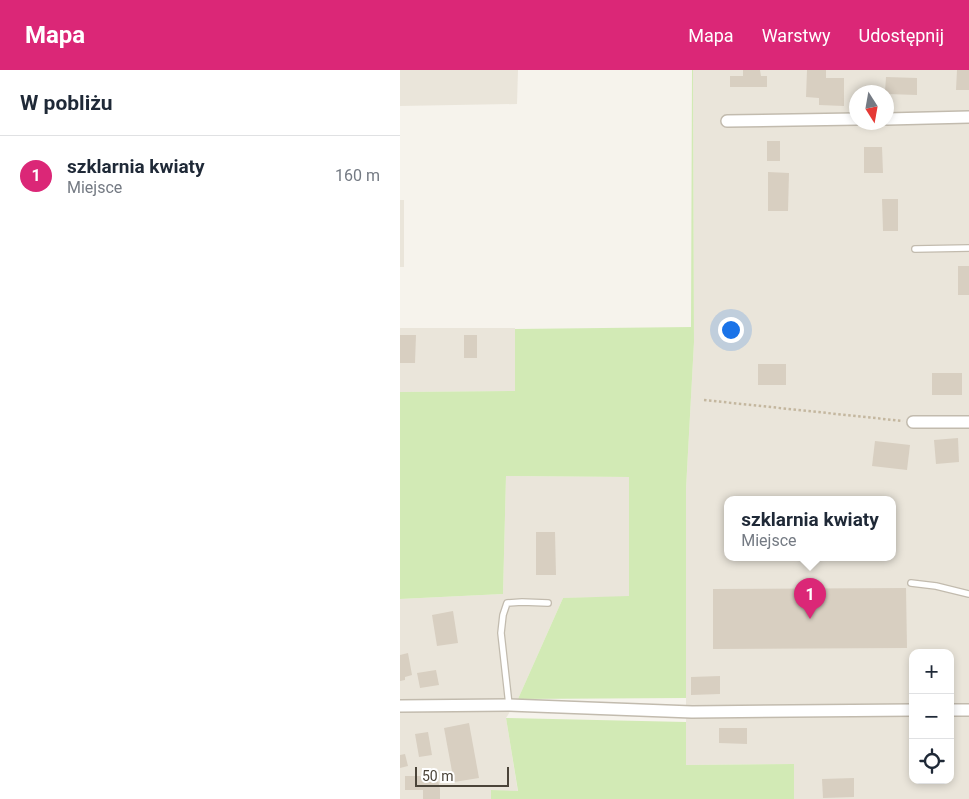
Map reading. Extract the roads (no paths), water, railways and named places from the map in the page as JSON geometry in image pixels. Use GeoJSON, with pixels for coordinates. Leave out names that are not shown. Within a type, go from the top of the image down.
{"type":"FeatureCollection","features":[{"type":"Feature","properties":{"kind":"street"},"geometry":{"type":"LineString","coordinates":[[894,119],[969,118]]}},
{"type":"Feature","properties":{"kind":"street"},"geometry":{"type":"LineString","coordinates":[[726,121],[849,119]]}},
{"type":"Feature","properties":{"kind":"street"},"geometry":{"type":"LineString","coordinates":[[913,422],[969,422]]}},
{"type":"Feature","properties":{"kind":"street"},"geometry":{"type":"LineString","coordinates":[[400,706],[509,705],[692,712],[909,710]]}},
{"type":"Feature","properties":{"kind":"street"},"geometry":{"type":"LineString","coordinates":[[954,710],[969,710]]}},
{"type":"Feature","properties":{"kind":"lane"},"geometry":{"type":"LineString","coordinates":[[915,249],[969,248]]}},
{"type":"Feature","properties":{"kind":"lane"},"geometry":{"type":"LineString","coordinates":[[911,583],[936,586],[969,594]]}},
{"type":"Feature","properties":{"kind":"lane"},"geometry":{"type":"LineString","coordinates":[[509,705],[501,633],[503,615],[508,604],[522,602],[548,603]]}},
{"type":"Feature","properties":{"kind":"place","name":"szklarnia kwiaty"},"geometry":{"type":"Point","coordinates":[810,619]}}]}
